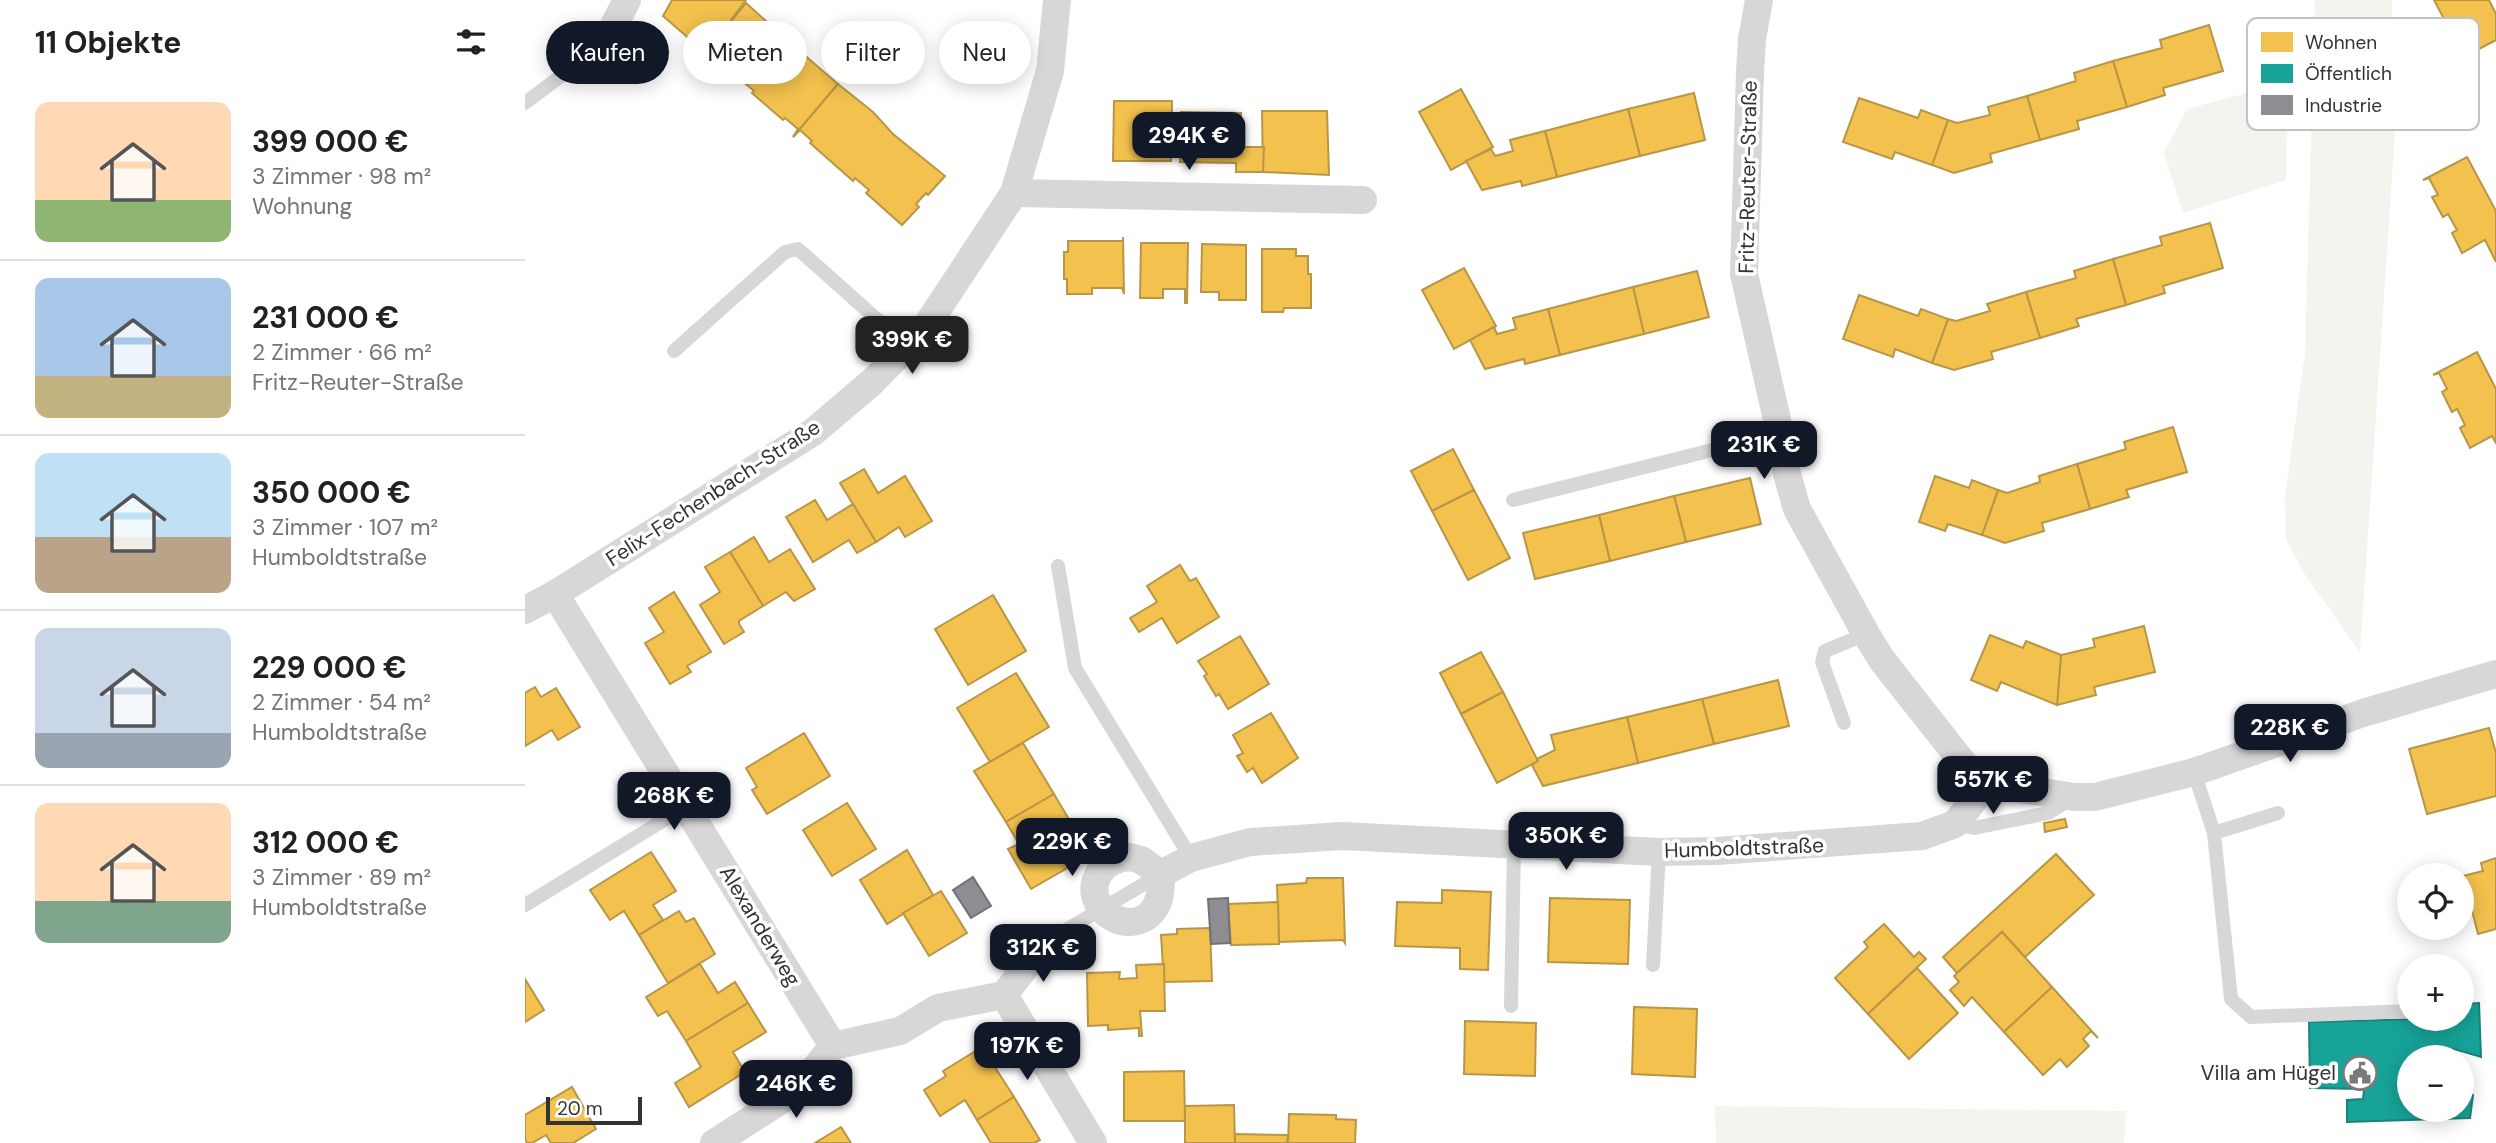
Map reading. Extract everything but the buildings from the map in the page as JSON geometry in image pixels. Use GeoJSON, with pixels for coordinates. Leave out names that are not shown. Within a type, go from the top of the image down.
{"type":"FeatureCollection","features":[{"type":"Feature","properties":{"kind":"street"},"geometry":{"type":"LineString","coordinates":[[616,21],[627,0]]}},
{"type":"Feature","properties":{"kind":"street","name":"Felix-Fechenbach-Straße"},"geometry":{"type":"LineString","coordinates":[[525,610],[555,594],[812,433],[872,382],[925,328],[1014,193],[1050,71],[1056,0]]}},
{"type":"Feature","properties":{"kind":"street","name":"Fritz-Reuter-Straße"},"geometry":{"type":"LineString","coordinates":[[1759,0],[1752,39],[1744,274],[1787,474],[1797,509],[1866,635],[1882,660],[1979,783]]}},
{"type":"Feature","properties":{"kind":"street"},"geometry":{"type":"LineString","coordinates":[[1014,193],[1363,200]]}},
{"type":"Feature","properties":{"kind":"street","name":"Alexanderweg"},"geometry":{"type":"LineString","coordinates":[[555,594],[833,1046]]}},
{"type":"Feature","properties":{"kind":"street"},"geometry":{"type":"LineString","coordinates":[[1955,824],[1977,796],[1979,783],[2075,797],[2095,796],[2194,772],[2363,713],[2496,674]]}},
{"type":"Feature","properties":{"kind":"street","name":"Humboldtstraße"},"geometry":{"type":"LineString","coordinates":[[1161,874],[1191,858],[1250,842],[1342,835],[1514,846],[1659,852],[1717,851],[1922,836],[1955,824]]}},
{"type":"Feature","properties":{"kind":"street"},"geometry":{"type":"LineString","coordinates":[[1130,857],[1141,860],[1161,874],[1160,895],[1156,906],[1140,920],[1119,922],[1109,917],[1101,908],[1095,889],[1096,879],[1110,862],[1130,857]]}},
{"type":"Feature","properties":{"kind":"street"},"geometry":{"type":"LineString","coordinates":[[714,1143],[797,1090],[833,1046],[900,1031],[938,1008],[1004,995],[1044,943]]}},
{"type":"Feature","properties":{"kind":"street"},"geometry":{"type":"LineString","coordinates":[[1004,995],[1093,1143]]}},
{"type":"Feature","properties":{"kind":"lane"},"geometry":{"type":"LineString","coordinates":[[525,103],[550,84]]}},
{"type":"Feature","properties":{"kind":"lane"},"geometry":{"type":"LineString","coordinates":[[674,351],[785,252],[798,249],[907,346]]}},
{"type":"Feature","properties":{"kind":"lane"},"geometry":{"type":"LineString","coordinates":[[1513,500],[1780,433]]}},
{"type":"Feature","properties":{"kind":"lane"},"geometry":{"type":"LineString","coordinates":[[1058,566],[1075,668],[1191,858]]}},
{"type":"Feature","properties":{"kind":"lane"},"geometry":{"type":"LineString","coordinates":[[1844,723],[1822,662],[1825,651],[1866,635]]}},
{"type":"Feature","properties":{"kind":"lane"},"geometry":{"type":"LineString","coordinates":[[2194,772],[2214,834],[2231,999],[2251,1017],[2397,1011]]}},
{"type":"Feature","properties":{"kind":"lane"},"geometry":{"type":"LineString","coordinates":[[1955,824],[1974,828],[2048,813],[2075,797]]}},
{"type":"Feature","properties":{"kind":"lane"},"geometry":{"type":"LineString","coordinates":[[525,905],[687,806]]}},
{"type":"Feature","properties":{"kind":"lane"},"geometry":{"type":"LineString","coordinates":[[2214,834],[2278,813]]}},
{"type":"Feature","properties":{"kind":"lane"},"geometry":{"type":"LineString","coordinates":[[1511,1006],[1514,846]]}},
{"type":"Feature","properties":{"kind":"lane"},"geometry":{"type":"LineString","coordinates":[[1653,965],[1659,852]]}},
{"type":"Feature","properties":{"kind":"lane"},"geometry":{"type":"LineString","coordinates":[[1044,943],[1101,908]]}},
{"type":"Feature","properties":{"kind":"shaded area"},"geometry":{"type":"Polygon","coordinates":[[[2315,0],[2392,0],[2392,18],[2314,18],[2315,0]]]}},
{"type":"Feature","properties":{"kind":"shaded area"},"geometry":{"type":"Polygon","coordinates":[[[2247,93],[2247,130],[2287,130],[2286,180],[2183,213],[2164,153],[2187,109],[2247,93]]]}},
{"type":"Feature","properties":{"kind":"shaded area"},"geometry":{"type":"Polygon","coordinates":[[[2311,130],[2395,130],[2360,652],[2304,573],[2286,540],[2285,496],[2305,354],[2311,130]]]}},
{"type":"Feature","properties":{"kind":"shaded area"},"geometry":{"type":"Polygon","coordinates":[[[1715,1106],[2126,1111],[2124,1143],[1716,1143],[1715,1106]]]}},
{"type":"Feature","properties":{"kind":"place","name":"Villa am Hügel"},"geometry":{"type":"Point","coordinates":[2360,1073]}}]}
